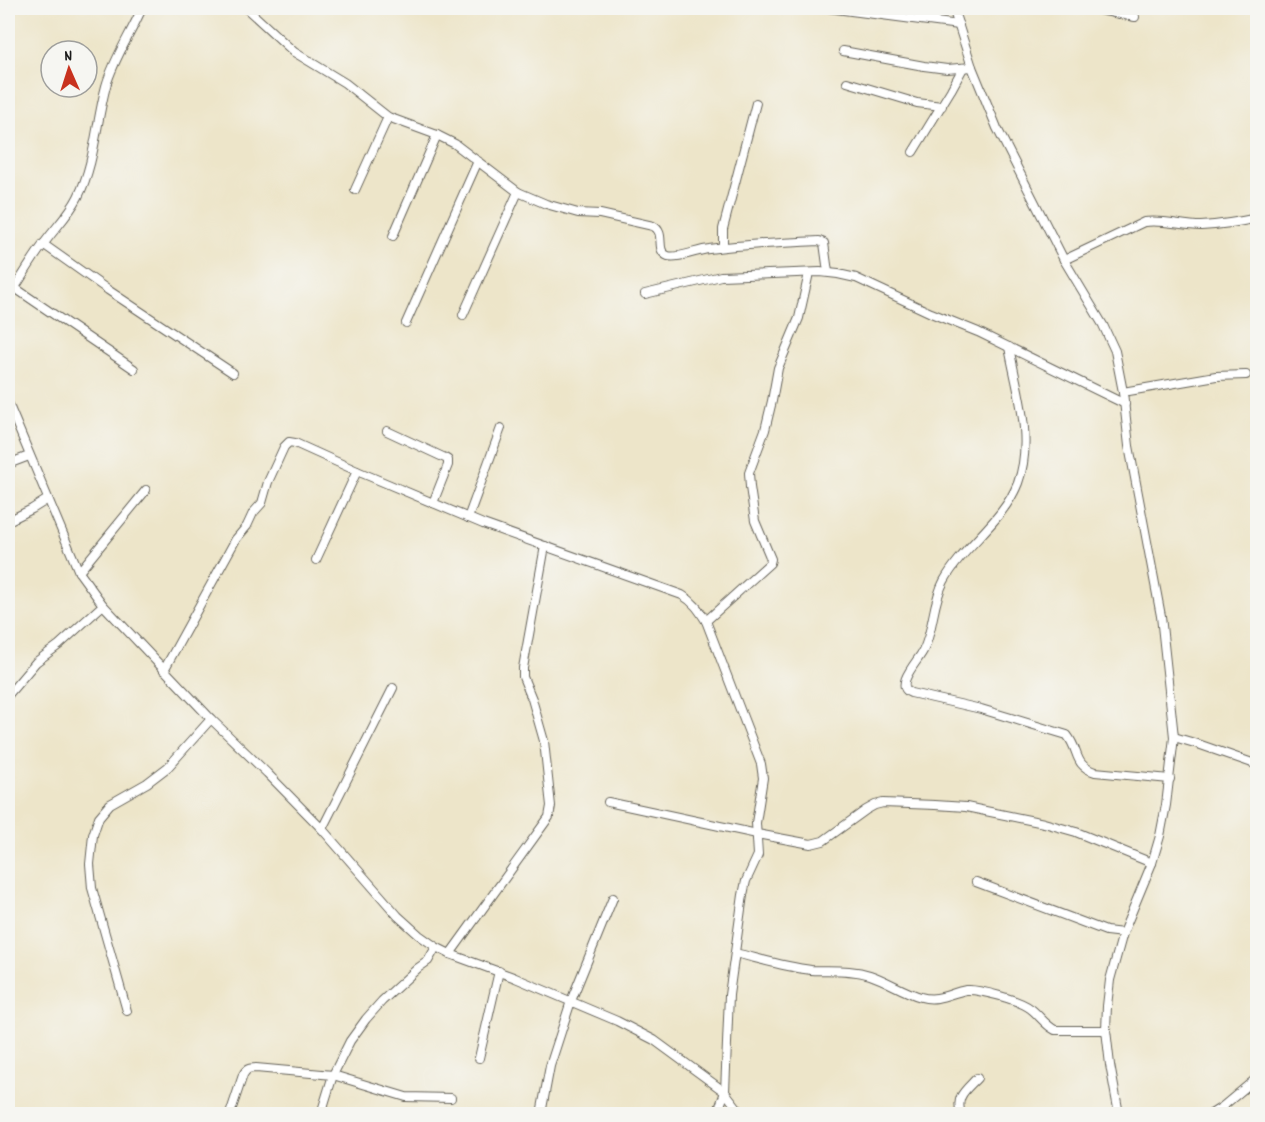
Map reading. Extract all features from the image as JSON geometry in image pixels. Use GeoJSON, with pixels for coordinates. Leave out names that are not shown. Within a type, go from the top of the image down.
{"type":"FeatureCollection","features":[{"type":"Feature","properties":{"kind":"street"},"geometry":{"type":"LineString","coordinates":[[8,298],[43,244],[78,197],[88,171],[106,86],[113,65],[142,8]]}},
{"type":"Feature","properties":{"kind":"street"},"geometry":{"type":"LineString","coordinates":[[246,8],[294,52],[345,83],[388,117],[437,135],[462,149],[518,192],[546,204],[578,213],[600,214],[653,226],[660,232],[662,251],[673,257],[723,247],[819,241],[824,243],[828,272]]}},
{"type":"Feature","properties":{"kind":"street"},"geometry":{"type":"LineString","coordinates":[[828,8],[959,25]]}},
{"type":"Feature","properties":{"kind":"street"},"geometry":{"type":"LineString","coordinates":[[953,8],[968,68],[1064,260],[1115,351],[1125,404],[1131,457],[1161,616],[1174,737],[1170,779],[1160,836],[1152,863],[1123,933],[1110,980],[1106,1030],[1119,1114]]}},
{"type":"Feature","properties":{"kind":"street"},"geometry":{"type":"LineString","coordinates":[[1089,8],[1135,17]]}},
{"type":"Feature","properties":{"kind":"street"},"geometry":{"type":"LineString","coordinates":[[843,51],[924,66],[947,69],[968,68]]}},
{"type":"Feature","properties":{"kind":"street"},"geometry":{"type":"LineString","coordinates":[[913,152],[968,68]]}},
{"type":"Feature","properties":{"kind":"street"},"geometry":{"type":"LineString","coordinates":[[847,82],[917,103],[942,106]]}},
{"type":"Feature","properties":{"kind":"street"},"geometry":{"type":"LineString","coordinates":[[723,247],[723,229],[756,103]]}},
{"type":"Feature","properties":{"kind":"street"},"geometry":{"type":"LineString","coordinates":[[355,190],[388,117]]}},
{"type":"Feature","properties":{"kind":"street"},"geometry":{"type":"LineString","coordinates":[[393,236],[437,135]]}},
{"type":"Feature","properties":{"kind":"street"},"geometry":{"type":"LineString","coordinates":[[406,323],[478,161]]}},
{"type":"Feature","properties":{"kind":"street"},"geometry":{"type":"LineString","coordinates":[[463,315],[518,192]]}},
{"type":"Feature","properties":{"kind":"street"},"geometry":{"type":"LineString","coordinates":[[1064,260],[1144,222],[1202,226],[1257,218]]}},
{"type":"Feature","properties":{"kind":"street"},"geometry":{"type":"LineString","coordinates":[[43,244],[233,373]]}},
{"type":"Feature","properties":{"kind":"street"},"geometry":{"type":"LineString","coordinates":[[645,294],[722,276],[828,272],[856,278],[978,332],[1125,404]]}},
{"type":"Feature","properties":{"kind":"street"},"geometry":{"type":"LineString","coordinates":[[706,621],[770,563],[771,559],[755,521],[749,473],[765,430],[778,368],[799,318],[809,273]]}},
{"type":"Feature","properties":{"kind":"street"},"geometry":{"type":"LineString","coordinates":[[15,288],[134,369]]}},
{"type":"Feature","properties":{"kind":"street"},"geometry":{"type":"LineString","coordinates":[[1009,347],[1023,423],[1025,447],[1017,483],[1004,509],[951,569],[943,583],[928,640],[906,678],[904,687],[911,693],[981,709],[1067,735],[1081,765],[1088,770],[1170,779]]}},
{"type":"Feature","properties":{"kind":"street"},"geometry":{"type":"LineString","coordinates":[[1123,392],[1216,376],[1246,375]]}},
{"type":"Feature","properties":{"kind":"street"},"geometry":{"type":"LineString","coordinates":[[8,403],[79,572],[103,605],[211,719],[322,829],[398,916],[419,935],[450,954],[499,971],[617,1021],[654,1040],[725,1092],[742,1114]]}},
{"type":"Feature","properties":{"kind":"street"},"geometry":{"type":"LineString","coordinates":[[468,518],[501,428]]}},
{"type":"Feature","properties":{"kind":"street"},"geometry":{"type":"LineString","coordinates":[[387,431],[446,458],[447,465],[433,503]]}},
{"type":"Feature","properties":{"kind":"street"},"geometry":{"type":"LineString","coordinates":[[164,670],[236,539],[262,503],[268,482],[284,447],[289,442],[468,518],[691,600],[706,621],[761,764],[763,778],[756,823],[758,855],[744,888],[729,995],[725,1092],[717,1114]]}},
{"type":"Feature","properties":{"kind":"street"},"geometry":{"type":"LineString","coordinates":[[8,464],[29,456]]}},
{"type":"Feature","properties":{"kind":"street"},"geometry":{"type":"LineString","coordinates":[[316,560],[357,471]]}},
{"type":"Feature","properties":{"kind":"street"},"geometry":{"type":"LineString","coordinates":[[79,572],[146,490]]}},
{"type":"Feature","properties":{"kind":"street"},"geometry":{"type":"LineString","coordinates":[[8,521],[48,499]]}},
{"type":"Feature","properties":{"kind":"street"},"geometry":{"type":"LineString","coordinates":[[450,954],[549,817],[551,806],[544,741],[523,677],[545,546]]}},
{"type":"Feature","properties":{"kind":"street"},"geometry":{"type":"LineString","coordinates":[[8,694],[36,662],[59,645],[103,605]]}},
{"type":"Feature","properties":{"kind":"street"},"geometry":{"type":"LineString","coordinates":[[322,829],[393,688]]}},
{"type":"Feature","properties":{"kind":"street"},"geometry":{"type":"LineString","coordinates":[[127,1011],[92,888],[90,864],[93,835],[99,817],[110,804],[147,783],[168,767],[211,719]]}},
{"type":"Feature","properties":{"kind":"street"},"geometry":{"type":"LineString","coordinates":[[1174,737],[1257,765]]}},
{"type":"Feature","properties":{"kind":"street"},"geometry":{"type":"LineString","coordinates":[[608,802],[811,844],[823,841],[875,805],[883,803],[966,807],[1057,826],[1152,863]]}},
{"type":"Feature","properties":{"kind":"street"},"geometry":{"type":"LineString","coordinates":[[976,882],[1106,931],[1123,933]]}},
{"type":"Feature","properties":{"kind":"street"},"geometry":{"type":"LineString","coordinates":[[541,1114],[550,1066],[571,1002],[613,898]]}},
{"type":"Feature","properties":{"kind":"street"},"geometry":{"type":"LineString","coordinates":[[321,1114],[333,1075],[350,1041],[382,1001],[428,961],[436,947]]}},
{"type":"Feature","properties":{"kind":"street"},"geometry":{"type":"LineString","coordinates":[[735,953],[811,970],[852,971],[870,975],[922,997],[933,999],[974,990],[1020,1001],[1055,1030],[1106,1030]]}},
{"type":"Feature","properties":{"kind":"street"},"geometry":{"type":"LineString","coordinates":[[478,1058],[499,971]]}},
{"type":"Feature","properties":{"kind":"street"},"geometry":{"type":"LineString","coordinates":[[230,1114],[240,1080],[245,1071],[249,1069],[267,1068],[333,1075],[406,1096],[451,1098]]}},
{"type":"Feature","properties":{"kind":"street"},"geometry":{"type":"LineString","coordinates":[[1211,1114],[1257,1077]]}},
{"type":"Feature","properties":{"kind":"street"},"geometry":{"type":"LineString","coordinates":[[961,1114],[959,1104],[963,1092],[977,1078]]}}]}
